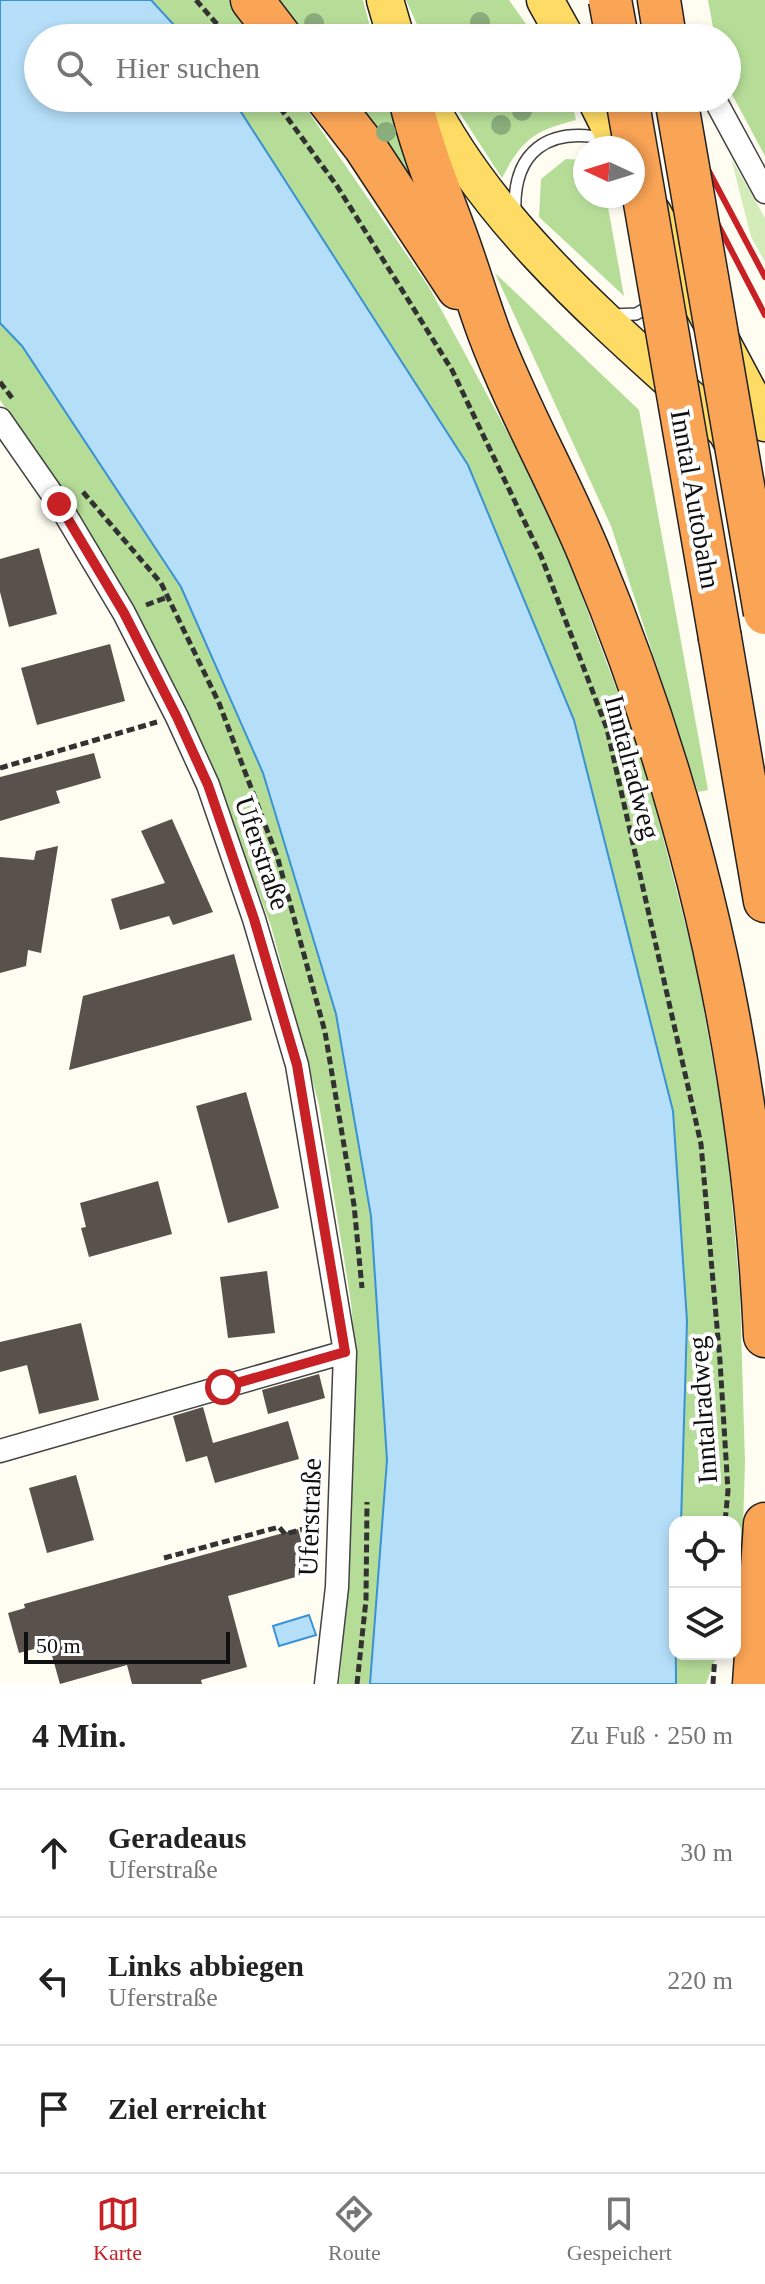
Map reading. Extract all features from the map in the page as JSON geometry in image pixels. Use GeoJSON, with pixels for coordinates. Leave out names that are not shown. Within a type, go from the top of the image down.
{"type":"FeatureCollection","features":[{"type":"Feature","properties":{"kind":"highway"},"geometry":{"type":"LineString","coordinates":[[252,0],[270,24]]}},
{"type":"Feature","properties":{"kind":"highway"},"geometry":{"type":"LineString","coordinates":[[610,0],[614,24]]}},
{"type":"Feature","properties":{"kind":"highway"},"geometry":{"type":"LineString","coordinates":[[659,0],[663,24]]}},
{"type":"Feature","properties":{"kind":"highway"},"geometry":{"type":"LineString","coordinates":[[338,112],[365,147],[489,335]]}},
{"type":"Feature","properties":{"kind":"highway"},"geometry":{"type":"LineString","coordinates":[[414,112],[429,166],[489,335],[592,559],[656,734],[686,829],[715,942],[752,1157],[765,1336]]}},
{"type":"Feature","properties":{"kind":"highway","name":"Inntal Autobahn"},"geometry":{"type":"LineString","coordinates":[[629,112],[765,901]]}},
{"type":"Feature","properties":{"kind":"highway","name":"Inntal Autobahn"},"geometry":{"type":"LineString","coordinates":[[678,112],[765,613]]}},
{"type":"Feature","properties":{"kind":"highway"},"geometry":{"type":"LineString","coordinates":[[754,1684],[765,1524]]}},
{"type":"Feature","properties":{"kind":"main road"},"geometry":{"type":"LineString","coordinates":[[385,0],[392,24]]}},
{"type":"Feature","properties":{"kind":"main road"},"geometry":{"type":"LineString","coordinates":[[545,0],[558,24]]}},
{"type":"Feature","properties":{"kind":"main road"},"geometry":{"type":"LineString","coordinates":[[435,112],[484,190],[515,227],[593,309],[726,431],[765,505]]}},
{"type":"Feature","properties":{"kind":"main road"},"geometry":{"type":"LineString","coordinates":[[602,112],[614,136]]}},
{"type":"Feature","properties":{"kind":"main road"},"geometry":{"type":"LineString","coordinates":[[645,197],[765,423]]}},
{"type":"Feature","properties":{"kind":"street"},"geometry":{"type":"LineString","coordinates":[[659,0],[673,24]]}},
{"type":"Feature","properties":{"kind":"street"},"geometry":{"type":"LineString","coordinates":[[722,112],[765,192]]}},
{"type":"Feature","properties":{"kind":"street","name":"Uferstraße"},"geometry":{"type":"LineString","coordinates":[[0,419],[67,517],[124,613],[177,717],[213,800],[254,919],[297,1065],[345,1352],[337,1587],[326,1684]]}},
{"type":"Feature","properties":{"kind":"street"},"geometry":{"type":"LineString","coordinates":[[0,1451],[345,1352]]}},
{"type":"Feature","properties":{"kind":"lane"},"geometry":{"type":"LineString","coordinates":[[515,227],[519,174],[527,158],[537,147],[568,135],[592,136]]}},
{"type":"Feature","properties":{"kind":"lane"},"geometry":{"type":"LineString","coordinates":[[593,309],[623,317],[649,309],[663,287],[671,248]]}},
{"type":"Feature","properties":{"kind":"path"},"geometry":{"type":"LineString","coordinates":[[196,0],[217,24]]}},
{"type":"Feature","properties":{"kind":"path","name":"Inntalradweg"},"geometry":{"type":"LineString","coordinates":[[283,112],[337,186],[452,370],[541,556],[607,729],[701,1144],[720,1361],[728,1491],[726,1516]]}},
{"type":"Feature","properties":{"kind":"path"},"geometry":{"type":"LineString","coordinates":[[0,768],[177,717]]}},
{"type":"Feature","properties":{"kind":"path"},"geometry":{"type":"LineString","coordinates":[[164,1558],[279,1527],[285,1534],[339,1520]]}},
{"type":"Feature","properties":{"kind":"path"},"geometry":{"type":"LineString","coordinates":[[713,1684],[715,1660]]}},
{"type":"Feature","properties":{"kind":"green space"},"geometry":{"type":"Polygon","coordinates":[[[151,0],[231,0],[247,24],[173,24],[151,0]]]}},
{"type":"Feature","properties":{"kind":"green space"},"geometry":{"type":"Polygon","coordinates":[[[280,0],[363,0],[369,24],[299,24],[280,0]]]}},
{"type":"Feature","properties":{"kind":"green space"},"geometry":{"type":"Polygon","coordinates":[[[406,0],[509,0],[526,24],[417,24],[406,0]]]}},
{"type":"Feature","properties":{"kind":"green space"},"geometry":{"type":"Polygon","coordinates":[[[708,0],[765,0],[765,156],[741,111],[741,24],[712,24],[708,0]]]}},
{"type":"Feature","properties":{"kind":"green space"},"geometry":{"type":"Polygon","coordinates":[[[241,112],[309,112],[429,287],[551,513],[644,763],[696,966],[726,1135],[740,1294],[745,1462],[741,1592],[741,1516],[681,1516],[687,1321],[673,1111],[574,720],[468,465],[241,112]]]}},
{"type":"Feature","properties":{"kind":"green space"},"geometry":{"type":"Polygon","coordinates":[[[359,112],[394,112],[430,212],[359,112]]]}},
{"type":"Feature","properties":{"kind":"green space"},"geometry":{"type":"Polygon","coordinates":[[[459,112],[574,112],[576,120],[539,133],[523,145],[502,178],[459,112]]]}},
{"type":"Feature","properties":{"kind":"green space"},"geometry":{"type":"Polygon","coordinates":[[[731,158],[765,218],[765,262],[751,237],[731,158]]]}},
{"type":"Feature","properties":{"kind":"green space"},"geometry":{"type":"Polygon","coordinates":[[[566,159],[573,159],[573,208],[608,208],[624,296],[539,217],[541,179],[566,159]]]}},
{"type":"Feature","properties":{"kind":"green space"},"geometry":{"type":"Polygon","coordinates":[[[495,273],[639,410],[708,790],[698,792],[611,526],[495,273]]]}},
{"type":"Feature","properties":{"kind":"green space"},"geometry":{"type":"Polygon","coordinates":[[[0,323],[22,346],[181,587],[263,773],[336,1014],[371,1215],[387,1460],[370,1684],[339,1684],[348,1588],[349,1480],[356,1363],[351,1302],[319,1105],[271,926],[215,778],[99,551],[0,400],[0,323]]]}},
{"type":"Feature","properties":{"kind":"green space"},"geometry":{"type":"Polygon","coordinates":[[[677,1660],[715,1660],[706,1684],[676,1684],[677,1660]]]}},
{"type":"Feature","properties":{"kind":"water"},"geometry":{"type":"Polygon","coordinates":[[[0,0],[151,0],[173,24],[24,24],[24,112],[241,112],[468,465],[574,720],[673,1111],[687,1321],[681,1516],[669,1516],[669,1660],[676,1660],[676,1684],[370,1684],[387,1460],[371,1216],[336,1014],[263,773],[181,587],[22,346],[0,323],[0,0]]]}},
{"type":"Feature","properties":{"kind":"water"},"geometry":{"type":"Polygon","coordinates":[[[309,1615],[316,1635],[279,1646],[273,1626],[309,1615]]]}},
{"type":"Feature","properties":{"kind":"building"},"geometry":{"type":"Polygon","coordinates":[[[39,548],[57,614],[9,627],[0,592],[0,559],[39,548]]]}},
{"type":"Feature","properties":{"kind":"building"},"geometry":{"type":"Polygon","coordinates":[[[110,644],[125,701],[37,725],[21,668],[110,644]]]}},
{"type":"Feature","properties":{"kind":"building"},"geometry":{"type":"Polygon","coordinates":[[[94,753],[101,778],[56,791],[60,803],[0,821],[0,777],[94,753]]]}},
{"type":"Feature","properties":{"kind":"building"},"geometry":{"type":"Polygon","coordinates":[[[172,819],[213,912],[173,925],[169,916],[120,930],[111,899],[165,883],[141,831],[172,819]]]}},
{"type":"Feature","properties":{"kind":"building"},"geometry":{"type":"Polygon","coordinates":[[[58,846],[41,953],[28,950],[26,966],[0,973],[0,857],[34,860],[36,851],[58,846]]]}},
{"type":"Feature","properties":{"kind":"building"},"geometry":{"type":"Polygon","coordinates":[[[234,954],[252,1020],[69,1070],[83,996],[234,954]]]}},
{"type":"Feature","properties":{"kind":"building"},"geometry":{"type":"Polygon","coordinates":[[[246,1092],[279,1208],[228,1223],[196,1106],[246,1092]]]}},
{"type":"Feature","properties":{"kind":"building"},"geometry":{"type":"Polygon","coordinates":[[[158,1181],[172,1234],[89,1257],[81,1228],[86,1227],[80,1203],[158,1181]]]}},
{"type":"Feature","properties":{"kind":"building"},"geometry":{"type":"Polygon","coordinates":[[[267,1271],[275,1333],[228,1338],[220,1277],[267,1271]]]}},
{"type":"Feature","properties":{"kind":"building"},"geometry":{"type":"Polygon","coordinates":[[[81,1323],[99,1400],[39,1414],[27,1365],[0,1372],[0,1342],[81,1323]]]}},
{"type":"Feature","properties":{"kind":"building"},"geometry":{"type":"Polygon","coordinates":[[[319,1374],[325,1398],[268,1414],[262,1390],[319,1374]]]}},
{"type":"Feature","properties":{"kind":"building"},"geometry":{"type":"Polygon","coordinates":[[[203,1407],[213,1443],[288,1421],[299,1459],[215,1483],[207,1456],[186,1462],[173,1416],[203,1407]]]}},
{"type":"Feature","properties":{"kind":"building"},"geometry":{"type":"Polygon","coordinates":[[[76,1475],[94,1540],[47,1553],[29,1488],[76,1475]]]}},
{"type":"Feature","properties":{"kind":"building"},"geometry":{"type":"Polygon","coordinates":[[[298,1529],[310,1573],[228,1596],[247,1667],[201,1680],[202,1684],[132,1684],[127,1665],[60,1684],[49,1645],[19,1653],[8,1613],[25,1608],[24,1604],[298,1529]]]}},
{"type":"Feature","properties":{"kind":"railway"},"geometry":{"type":"LineString","coordinates":[[601,0],[614,24]]}},
{"type":"Feature","properties":{"kind":"railway"},"geometry":{"type":"LineString","coordinates":[[618,0],[631,24]]}},
{"type":"Feature","properties":{"kind":"railway"},"geometry":{"type":"LineString","coordinates":[[659,112],[765,315]]}},
{"type":"Feature","properties":{"kind":"railway"},"geometry":{"type":"LineString","coordinates":[[677,112],[765,277]]}},
{"type":"Feature","properties":{"kind":"route"},"geometry":{"type":"LineString","coordinates":[[59,504],[124,613],[208,785],[254,919],[297,1065],[345,1352],[223,1387]]}}]}
